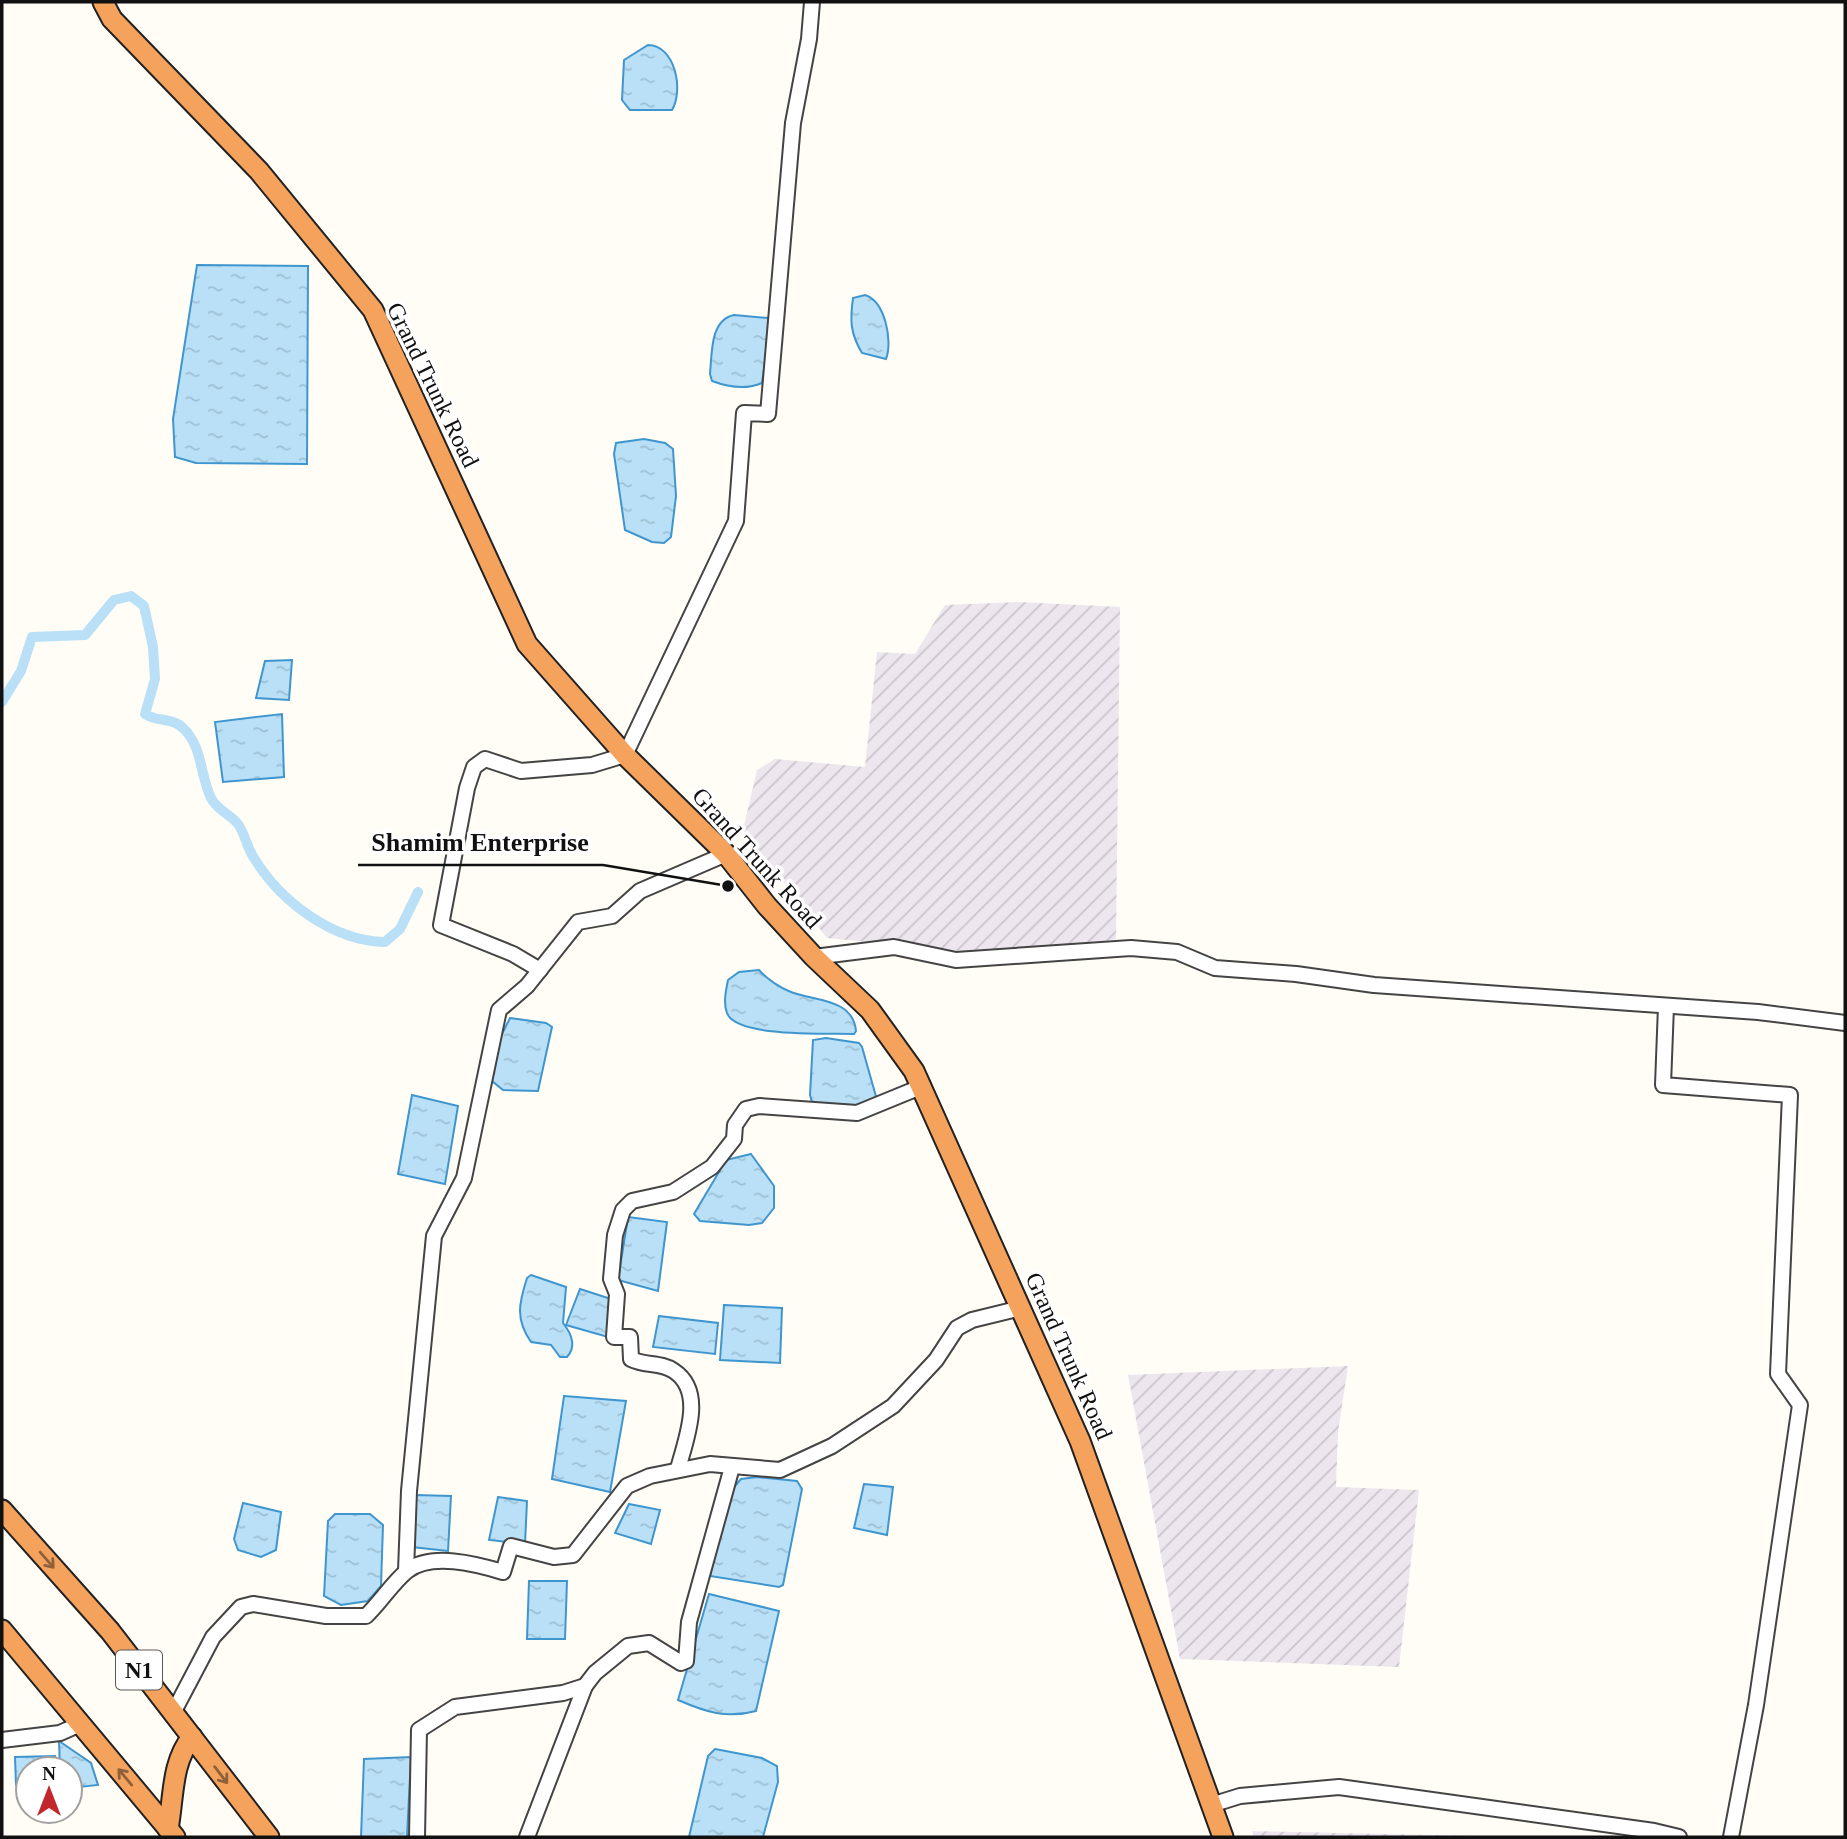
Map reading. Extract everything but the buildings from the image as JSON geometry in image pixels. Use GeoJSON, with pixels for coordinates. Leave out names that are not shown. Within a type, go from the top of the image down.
{"type":"FeatureCollection","features":[{"type":"Feature","properties":{"kind":"highway","name":"Grand Trunk Road"},"geometry":{"type":"LineString","coordinates":[[103,2],[112,19],[259,172],[373,310],[527,644],[625,755],[726,854],[766,906],[814,957],[870,1010],[894,1039],[923,1086],[1080,1441],[1223,1837]]}},
{"type":"Feature","properties":{"kind":"highway","name":"N1"},"geometry":{"type":"LineString","coordinates":[[2,1510],[110,1631],[269,1837]]}},
{"type":"Feature","properties":{"kind":"highway"},"geometry":{"type":"LineString","coordinates":[[2,1630],[171,1835]]}},
{"type":"Feature","properties":{"kind":"highway"},"geometry":{"type":"LineString","coordinates":[[171,1835],[176,1765],[180,1752],[192,1737]]}},
{"type":"Feature","properties":{"kind":"street"},"geometry":{"type":"LineString","coordinates":[[540,970],[513,954],[441,925],[467,788],[474,767],[485,759],[521,771],[592,765],[625,755],[736,521],[744,413],[768,414],[793,122],[809,39],[812,2]]}},
{"type":"Feature","properties":{"kind":"street"},"geometry":{"type":"LineString","coordinates":[[406,1572],[409,1491],[434,1236],[464,1178],[499,1010],[540,970],[578,922],[611,916],[640,891],[726,854]]}},
{"type":"Feature","properties":{"kind":"street"},"geometry":{"type":"LineString","coordinates":[[814,957],[894,947],[956,960],[1131,948],[1177,952],[1215,968],[1296,974],[1374,985],[1666,1006],[1845,1023]]}},
{"type":"Feature","properties":{"kind":"street"},"geometry":{"type":"LineString","coordinates":[[1666,1006],[1663,1085],[1790,1095],[1778,1374],[1800,1405],[1756,1705],[1731,1837]]}},
{"type":"Feature","properties":{"kind":"street"},"geometry":{"type":"LineString","coordinates":[[678,1469],[690,1421],[691,1397],[684,1380],[673,1369],[631,1359],[630,1337],[614,1337],[617,1294],[611,1279],[615,1235],[623,1210],[632,1201],[673,1192],[712,1167],[734,1139],[735,1125],[746,1109],[759,1106],[857,1113],[923,1086]]}},
{"type":"Feature","properties":{"kind":"street"},"geometry":{"type":"LineString","coordinates":[[173,1713],[213,1637],[241,1607],[253,1604],[326,1616],[366,1616],[406,1572],[424,1562],[447,1562],[503,1572],[511,1546],[554,1557],[573,1555],[627,1486],[678,1469],[710,1464],[780,1470],[832,1447],[893,1406],[936,1360],[957,1328],[972,1320],[1021,1308]]}},
{"type":"Feature","properties":{"kind":"street"},"geometry":{"type":"LineString","coordinates":[[527,1837],[585,1686],[595,1674],[628,1646],[649,1643],[681,1663],[686,1661],[689,1622],[732,1467]]}},
{"type":"Feature","properties":{"kind":"street"},"geometry":{"type":"LineString","coordinates":[[417,1837],[419,1730],[455,1707],[563,1693],[585,1686]]}},
{"type":"Feature","properties":{"kind":"street"},"geometry":{"type":"LineString","coordinates":[[2,1740],[60,1734],[80,1724]]}},
{"type":"Feature","properties":{"kind":"street"},"geometry":{"type":"LineString","coordinates":[[1211,1805],[1240,1796],[1339,1787],[1654,1831],[1679,1837]]}},
{"type":"Feature","properties":{"kind":"shaded area"},"geometry":{"type":"Polygon","coordinates":[[[1019,602],[1120,607],[1116,939],[1058,949],[991,954],[827,938],[743,830],[757,770],[775,759],[865,767],[877,652],[915,654],[945,605],[1019,602]]]}},
{"type":"Feature","properties":{"kind":"shaded area"},"geometry":{"type":"Polygon","coordinates":[[[1348,1366],[1338,1432],[1336,1487],[1419,1490],[1399,1667],[1180,1659],[1128,1375],[1348,1366]]]}},
{"type":"Feature","properties":{"kind":"shaded area"},"geometry":{"type":"Polygon","coordinates":[[[1252,1831],[1526,1837],[1254,1837],[1252,1831]]]}},
{"type":"Feature","properties":{"kind":"water"},"geometry":{"type":"Polygon","coordinates":[[[648,45],[665,52],[675,70],[677,91],[672,110],[630,110],[622,100],[624,60],[648,45]]]}},
{"type":"Feature","properties":{"kind":"water"},"geometry":{"type":"Polygon","coordinates":[[[197,265],[308,266],[307,464],[196,463],[175,457],[173,419],[197,265]]]}},
{"type":"Feature","properties":{"kind":"water"},"geometry":{"type":"Polygon","coordinates":[[[865,295],[878,305],[886,322],[886,359],[862,353],[853,333],[853,298],[865,295]]]}},
{"type":"Feature","properties":{"kind":"water"},"geometry":{"type":"Polygon","coordinates":[[[734,315],[768,318],[770,327],[762,383],[737,387],[712,381],[711,357],[716,330],[726,318],[734,315]]]}},
{"type":"Feature","properties":{"kind":"water"},"geometry":{"type":"Polygon","coordinates":[[[644,439],[665,443],[673,449],[676,496],[671,537],[664,543],[652,542],[625,530],[614,454],[616,443],[644,439]]]}},
{"type":"Feature","properties":{"kind":"water"},"geometry":{"type":"Polygon","coordinates":[[[292,660],[289,700],[256,698],[265,661],[292,660]]]}},
{"type":"Feature","properties":{"kind":"water"},"geometry":{"type":"Polygon","coordinates":[[[282,714],[284,777],[223,782],[215,722],[282,714]]]}},
{"type":"Feature","properties":{"kind":"water"},"geometry":{"type":"Polygon","coordinates":[[[759,970],[778,986],[800,995],[831,1002],[848,1012],[856,1031],[854,1034],[785,1033],[747,1027],[734,1021],[727,1013],[725,1005],[728,980],[739,972],[759,970]]]}},
{"type":"Feature","properties":{"kind":"water"},"geometry":{"type":"Polygon","coordinates":[[[510,1018],[546,1023],[552,1027],[538,1091],[503,1090],[492,1081],[500,1038],[510,1018]]]}},
{"type":"Feature","properties":{"kind":"water"},"geometry":{"type":"Polygon","coordinates":[[[826,1038],[859,1043],[877,1100],[858,1109],[813,1106],[810,1095],[813,1040],[826,1038]]]}},
{"type":"Feature","properties":{"kind":"water"},"geometry":{"type":"Polygon","coordinates":[[[412,1095],[458,1106],[445,1184],[398,1174],[412,1095]]]}},
{"type":"Feature","properties":{"kind":"water"},"geometry":{"type":"Polygon","coordinates":[[[751,1154],[774,1186],[774,1208],[762,1223],[749,1225],[700,1221],[694,1214],[726,1160],[751,1154]]]}},
{"type":"Feature","properties":{"kind":"water"},"geometry":{"type":"Polygon","coordinates":[[[628,1217],[667,1222],[658,1291],[618,1280],[628,1217]]]}},
{"type":"Feature","properties":{"kind":"water"},"geometry":{"type":"Polygon","coordinates":[[[531,1275],[566,1287],[563,1323],[572,1344],[567,1357],[560,1357],[551,1345],[531,1342],[526,1334],[520,1311],[527,1278],[531,1275]]]}},
{"type":"Feature","properties":{"kind":"water"},"geometry":{"type":"Polygon","coordinates":[[[580,1289],[611,1299],[608,1337],[566,1325],[580,1289]]]}},
{"type":"Feature","properties":{"kind":"water"},"geometry":{"type":"Polygon","coordinates":[[[724,1305],[782,1308],[780,1363],[720,1360],[724,1305]]]}},
{"type":"Feature","properties":{"kind":"water"},"geometry":{"type":"Polygon","coordinates":[[[659,1316],[718,1323],[715,1354],[653,1347],[659,1316]]]}},
{"type":"Feature","properties":{"kind":"water"},"geometry":{"type":"Polygon","coordinates":[[[564,1396],[626,1401],[610,1492],[552,1479],[564,1396]]]}},
{"type":"Feature","properties":{"kind":"water"},"geometry":{"type":"Polygon","coordinates":[[[757,1477],[797,1481],[802,1489],[783,1585],[779,1587],[710,1576],[728,1494],[741,1479],[757,1477]]]}},
{"type":"Feature","properties":{"kind":"water"},"geometry":{"type":"Polygon","coordinates":[[[864,1484],[893,1487],[887,1535],[854,1528],[864,1484]]]}},
{"type":"Feature","properties":{"kind":"water"},"geometry":{"type":"Polygon","coordinates":[[[415,1495],[451,1496],[448,1551],[412,1547],[415,1495]]]}},
{"type":"Feature","properties":{"kind":"water"},"geometry":{"type":"Polygon","coordinates":[[[498,1497],[527,1501],[525,1544],[489,1540],[498,1497]]]}},
{"type":"Feature","properties":{"kind":"water"},"geometry":{"type":"Polygon","coordinates":[[[243,1503],[281,1512],[276,1550],[261,1557],[238,1550],[234,1539],[243,1503]]]}},
{"type":"Feature","properties":{"kind":"water"},"geometry":{"type":"Polygon","coordinates":[[[629,1504],[660,1510],[651,1544],[615,1533],[629,1504]]]}},
{"type":"Feature","properties":{"kind":"water"},"geometry":{"type":"Polygon","coordinates":[[[335,1514],[370,1514],[383,1525],[381,1586],[368,1601],[341,1605],[324,1596],[328,1521],[335,1514]]]}},
{"type":"Feature","properties":{"kind":"water"},"geometry":{"type":"Polygon","coordinates":[[[529,1581],[567,1581],[565,1639],[527,1639],[529,1581]]]}},
{"type":"Feature","properties":{"kind":"water"},"geometry":{"type":"Polygon","coordinates":[[[709,1594],[779,1611],[756,1711],[716,1713],[678,1700],[709,1594]]]}},
{"type":"Feature","properties":{"kind":"water"},"geometry":{"type":"Polygon","coordinates":[[[59,1741],[79,1755],[60,1755],[59,1741]]]}},
{"type":"Feature","properties":{"kind":"water"},"geometry":{"type":"Polygon","coordinates":[[[715,1749],[762,1758],[777,1766],[778,1782],[763,1837],[689,1837],[708,1756],[715,1749]]]}},
{"type":"Feature","properties":{"kind":"water"},"geometry":{"type":"Polygon","coordinates":[[[411,1757],[407,1837],[361,1837],[364,1759],[411,1757]]]}},
{"type":"Feature","properties":{"kind":"water"},"geometry":{"type":"Polygon","coordinates":[[[84,1758],[91,1763],[98,1785],[84,1786],[84,1758]]]}},
{"type":"Feature","properties":{"kind":"waterway"},"geometry":{"type":"LineString","coordinates":[[2,702],[21,671],[32,637],[85,635],[114,600],[131,596],[144,606],[153,647],[155,679],[145,714],[175,723],[184,729],[195,745],[211,798],[238,824],[254,858],[279,890],[294,904],[328,927],[346,935],[385,942],[400,929],[418,892]]}},
{"type":"Feature","properties":{"kind":"place","name":"Shamim Enterprise"},"geometry":{"type":"Point","coordinates":[728,886]}}]}
